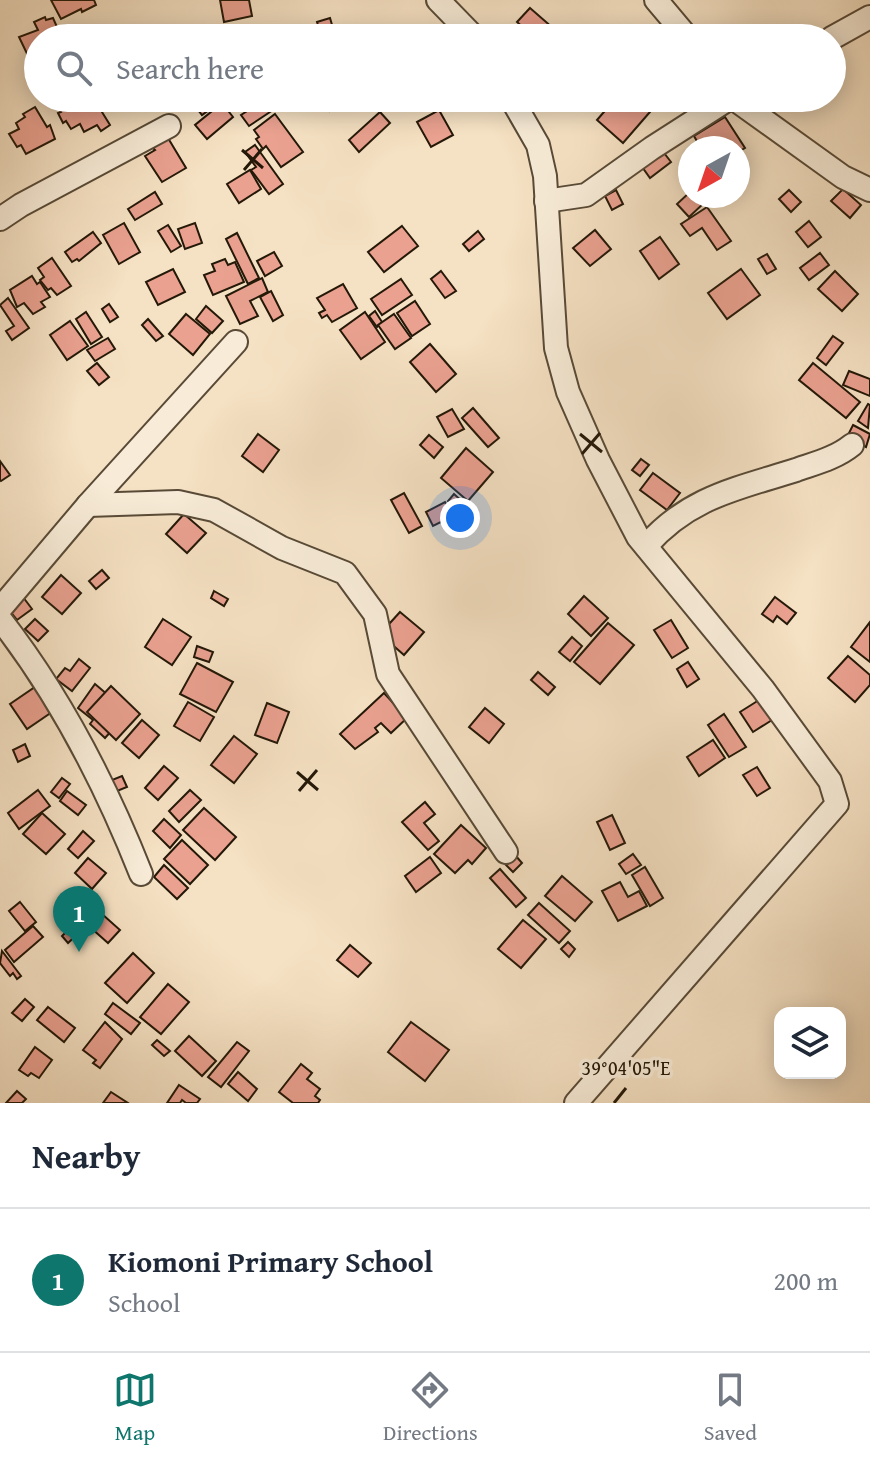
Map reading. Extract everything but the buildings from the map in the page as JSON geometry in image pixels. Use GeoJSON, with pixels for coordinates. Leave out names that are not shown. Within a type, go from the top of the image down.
{"type":"FeatureCollection","features":[{"type":"Feature","properties":{"kind":"street"},"geometry":{"type":"LineString","coordinates":[[438,0],[461,24]]}},
{"type":"Feature","properties":{"kind":"street"},"geometry":{"type":"LineString","coordinates":[[656,0],[676,24]]}},
{"type":"Feature","properties":{"kind":"street"},"geometry":{"type":"LineString","coordinates":[[846,30],[870,17]]}},
{"type":"Feature","properties":{"kind":"street"},"geometry":{"type":"LineString","coordinates":[[519,112],[538,145],[545,176],[560,371],[598,460],[646,546],[763,689],[830,781],[837,804],[576,1103]]}},
{"type":"Feature","properties":{"kind":"street"},"geometry":{"type":"LineString","coordinates":[[546,201],[586,195],[710,112]]}},
{"type":"Feature","properties":{"kind":"street"},"geometry":{"type":"LineString","coordinates":[[752,112],[843,177],[870,190]]}},
{"type":"Feature","properties":{"kind":"street"},"geometry":{"type":"LineString","coordinates":[[0,219],[169,126]]}},
{"type":"Feature","properties":{"kind":"street"},"geometry":{"type":"LineString","coordinates":[[0,609],[88,505],[236,342]]}},
{"type":"Feature","properties":{"kind":"street"},"geometry":{"type":"LineString","coordinates":[[646,546],[664,525],[714,495],[828,459],[852,445]]}},
{"type":"Feature","properties":{"kind":"street"},"geometry":{"type":"LineString","coordinates":[[88,505],[178,502],[214,510],[282,548],[345,573],[375,614],[388,674],[506,852]]}},
{"type":"Feature","properties":{"kind":"street"},"geometry":{"type":"LineString","coordinates":[[0,619],[30,657],[108,793],[141,874]]}},
{"type":"Feature","properties":{"kind":"place","name":"Kiomoni Primary School"},"geometry":{"type":"Point","coordinates":[79,952]}}]}
